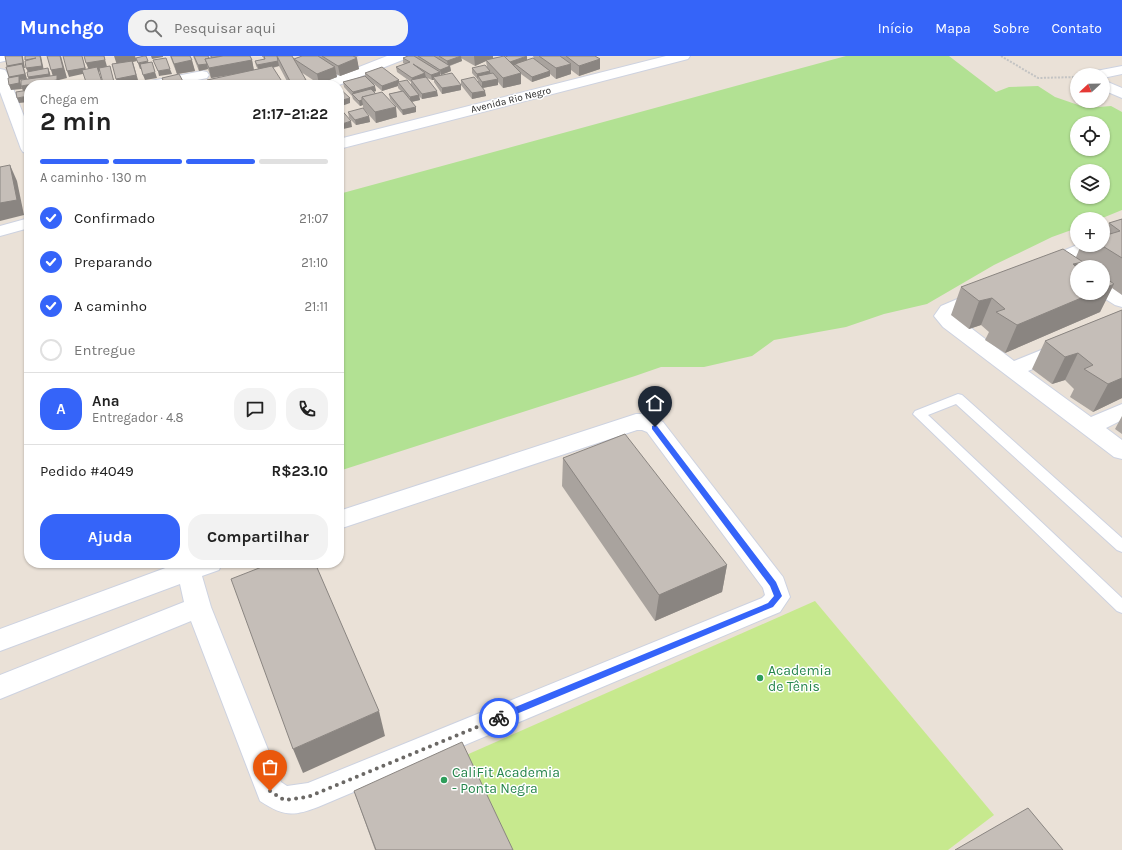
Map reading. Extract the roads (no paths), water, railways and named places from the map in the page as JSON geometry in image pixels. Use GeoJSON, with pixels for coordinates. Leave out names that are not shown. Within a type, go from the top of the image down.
{"type":"FeatureCollection","features":[{"type":"Feature","properties":{"kind":"street"},"geometry":{"type":"LineString","coordinates":[[0,58],[8,56]]}},
{"type":"Feature","properties":{"kind":"street"},"geometry":{"type":"LineString","coordinates":[[339,80],[400,56]]}},
{"type":"Feature","properties":{"kind":"street","name":"Avenida Rio Negro"},"geometry":{"type":"LineString","coordinates":[[344,143],[683,56]]}},
{"type":"Feature","properties":{"kind":"street"},"geometry":{"type":"LineString","coordinates":[[1110,72],[1122,70]]}},
{"type":"Feature","properties":{"kind":"street"},"geometry":{"type":"LineString","coordinates":[[0,73],[24,137]]}},
{"type":"Feature","properties":{"kind":"street"},"geometry":{"type":"LineString","coordinates":[[176,80],[202,75]]}},
{"type":"Feature","properties":{"kind":"street"},"geometry":{"type":"LineString","coordinates":[[1110,88],[1122,94]]}},
{"type":"Feature","properties":{"kind":"street"},"geometry":{"type":"LineString","coordinates":[[13,111],[24,109]]}},
{"type":"Feature","properties":{"kind":"street"},"geometry":{"type":"LineString","coordinates":[[0,231],[24,224]]}},
{"type":"Feature","properties":{"kind":"street"},"geometry":{"type":"LineString","coordinates":[[1030,272],[1074,252]]}},
{"type":"Feature","properties":{"kind":"street"},"geometry":{"type":"LineString","coordinates":[[1057,259],[1070,267]]}},
{"type":"Feature","properties":{"kind":"street"},"geometry":{"type":"LineString","coordinates":[[996,288],[948,310],[944,316],[950,323],[1122,451]]}},
{"type":"Feature","properties":{"kind":"street"},"geometry":{"type":"LineString","coordinates":[[1110,293],[1122,301]]}},
{"type":"Feature","properties":{"kind":"street"},"geometry":{"type":"LineString","coordinates":[[1013,370],[1078,342]]}},
{"type":"Feature","properties":{"kind":"street"},"geometry":{"type":"LineString","coordinates":[[1090,427],[1122,411]]}},
{"type":"Feature","properties":{"kind":"street"},"geometry":{"type":"LineString","coordinates":[[199,568],[198,607],[270,791],[284,800],[308,797],[771,605],[778,596],[774,584],[655,427],[646,422],[636,422],[344,518]]}},
{"type":"Feature","properties":{"kind":"street"},"geometry":{"type":"LineString","coordinates":[[0,640],[196,568]]}},
{"type":"Feature","properties":{"kind":"street"},"geometry":{"type":"LineString","coordinates":[[0,687],[198,607]]}},
{"type":"Feature","properties":{"kind":"lane"},"geometry":{"type":"LineString","coordinates":[[1122,546],[958,398],[919,414],[1122,607]]}},
{"type":"Feature","properties":{"kind":"place","name":"Academia de Tênis"},"geometry":{"type":"Point","coordinates":[760,678]}},
{"type":"Feature","properties":{"kind":"place","name":"CaliFit Academia - Ponta Negra"},"geometry":{"type":"Point","coordinates":[444,780]}}]}
